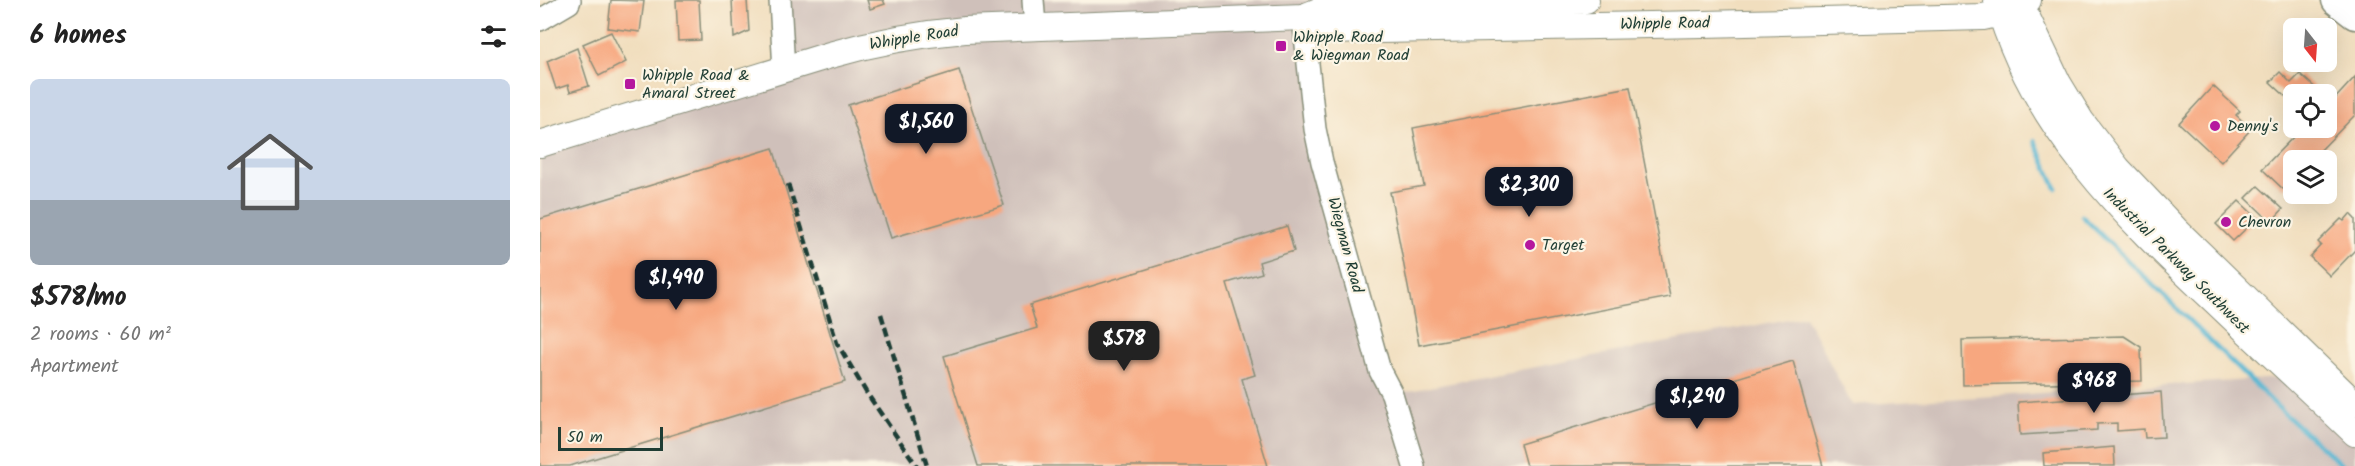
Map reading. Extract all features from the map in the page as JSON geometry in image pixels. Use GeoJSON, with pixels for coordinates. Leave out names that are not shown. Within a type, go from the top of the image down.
{"type":"FeatureCollection","features":[{"type":"Feature","properties":{"kind":"highway"},"geometry":{"type":"LineString","coordinates":[[2337,0],[2355,14]]}},
{"type":"Feature","properties":{"kind":"main road","name":"Whipple Road"},"geometry":{"type":"LineString","coordinates":[[540,144],[874,42],[919,34],[965,30],[1303,17],[1323,9],[1586,0]]}},
{"type":"Feature","properties":{"kind":"main road","name":"Whipple Road"},"geometry":{"type":"LineString","coordinates":[[1303,17],[1324,31],[1965,17],[2012,4]]}},
{"type":"Feature","properties":{"kind":"main road","name":"Industrial Parkway Southwest"},"geometry":{"type":"LineString","coordinates":[[2012,4],[2080,121],[2118,169],[2175,229],[2355,404]]}},
{"type":"Feature","properties":{"kind":"main road","name":"Industrial Parkway Southwest"},"geometry":{"type":"LineString","coordinates":[[2012,4],[2009,39],[2039,99],[2062,136],[2095,180],[2158,248],[2355,433]]}},
{"type":"Feature","properties":{"kind":"street"},"geometry":{"type":"LineString","coordinates":[[780,0],[784,70]]}},
{"type":"Feature","properties":{"kind":"street"},"geometry":{"type":"LineString","coordinates":[[1033,0],[1035,27]]}},
{"type":"Feature","properties":{"kind":"street"},"geometry":{"type":"LineString","coordinates":[[540,20],[570,2]]}},
{"type":"Feature","properties":{"kind":"street","name":"Wiegman Road"},"geometry":{"type":"LineString","coordinates":[[1303,17],[1315,129],[1322,162],[1380,371],[1392,394],[1414,466]]}},
{"type":"Feature","properties":{"kind":"shaded area"},"geometry":{"type":"Polygon","coordinates":[[[780,0],[1586,0],[1303,17],[1315,129],[1393,394],[1805,316],[1852,405],[2296,377],[2355,433],[2355,466],[540,466],[540,144],[784,70],[780,0]]]}},
{"type":"Feature","properties":{"kind":"building"},"geometry":{"type":"Polygon","coordinates":[[[611,0],[644,1],[640,32],[608,28],[611,0]]]}},
{"type":"Feature","properties":{"kind":"building"},"geometry":{"type":"Polygon","coordinates":[[[676,0],[699,0],[701,40],[678,41],[676,0]]]}},
{"type":"Feature","properties":{"kind":"building"},"geometry":{"type":"Polygon","coordinates":[[[732,0],[747,0],[749,31],[734,38],[732,0]]]}},
{"type":"Feature","properties":{"kind":"building"},"geometry":{"type":"Polygon","coordinates":[[[867,0],[883,0],[885,4],[870,9],[867,0]]]}},
{"type":"Feature","properties":{"kind":"building"},"geometry":{"type":"Polygon","coordinates":[[[611,32],[626,62],[599,76],[583,44],[611,32]]]}},
{"type":"Feature","properties":{"kind":"building"},"geometry":{"type":"Polygon","coordinates":[[[577,48],[589,86],[570,92],[568,85],[556,89],[547,61],[577,48]]]}},
{"type":"Feature","properties":{"kind":"building"},"geometry":{"type":"Polygon","coordinates":[[[959,70],[1004,205],[891,238],[848,105],[959,70]]]}},
{"type":"Feature","properties":{"kind":"building"},"geometry":{"type":"Polygon","coordinates":[[[2280,72],[2291,83],[2300,74],[2311,84],[2283,84],[2283,94],[2270,82],[2280,72]]]}},
{"type":"Feature","properties":{"kind":"building"},"geometry":{"type":"Polygon","coordinates":[[[2355,77],[2355,115],[2337,133],[2337,96],[2355,77]]]}},
{"type":"Feature","properties":{"kind":"building","name":"Denny's"},"geometry":{"type":"Polygon","coordinates":[[[2213,86],[2240,111],[2236,115],[2251,129],[2221,162],[2179,123],[2213,86]]]}},
{"type":"Feature","properties":{"kind":"building","name":"Target"},"geometry":{"type":"Polygon","coordinates":[[[1630,87],[1670,297],[1419,345],[1390,192],[1424,186],[1413,128],[1630,87]]]}},
{"type":"Feature","properties":{"kind":"building"},"geometry":{"type":"Polygon","coordinates":[[[2292,138],[2333,138],[2321,150],[2283,150],[2283,189],[2262,169],[2292,138]]]}},
{"type":"Feature","properties":{"kind":"building"},"geometry":{"type":"Polygon","coordinates":[[[773,148],[845,382],[570,466],[540,466],[540,219],[773,148]]]}},
{"type":"Feature","properties":{"kind":"building"},"geometry":{"type":"Polygon","coordinates":[[[2258,186],[2283,209],[2271,222],[2246,198],[2258,186]]]}},
{"type":"Feature","properties":{"kind":"building"},"geometry":{"type":"Polygon","coordinates":[[[2239,201],[2257,218],[2233,241],[2216,224],[2239,201]]]}},
{"type":"Feature","properties":{"kind":"building"},"geometry":{"type":"Polygon","coordinates":[[[2350,214],[2355,219],[2355,250],[2330,276],[2310,257],[2321,245],[2318,242],[2341,219],[2344,221],[2350,214]]]}},
{"type":"Feature","properties":{"kind":"building"},"geometry":{"type":"Polygon","coordinates":[[[1287,226],[1294,251],[1259,262],[1262,273],[1227,283],[1255,375],[1242,379],[1268,466],[978,466],[944,356],[1037,328],[1030,305],[1287,226]]]}},
{"type":"Feature","properties":{"kind":"building"},"geometry":{"type":"Polygon","coordinates":[[[2124,336],[2141,347],[2142,381],[1963,385],[1962,340],[2124,336]]]}},
{"type":"Feature","properties":{"kind":"building"},"geometry":{"type":"Polygon","coordinates":[[[1793,361],[1823,466],[1526,466],[1520,444],[1793,361]]]}},
{"type":"Feature","properties":{"kind":"building"},"geometry":{"type":"Polygon","coordinates":[[[2161,392],[2164,437],[2145,438],[2144,429],[2117,431],[2117,423],[2097,424],[2097,430],[2020,435],[2018,402],[2161,392]]]}},
{"type":"Feature","properties":{"kind":"building"},"geometry":{"type":"Polygon","coordinates":[[[2114,447],[2115,466],[2044,466],[2043,453],[2114,447]]]}},
{"type":"Feature","properties":{"kind":"waterway"},"geometry":{"type":"LineString","coordinates":[[2035,141],[2056,188]]}},
{"type":"Feature","properties":{"kind":"waterway"},"geometry":{"type":"LineString","coordinates":[[2082,216],[2287,416],[2343,466]]}},
{"type":"Feature","properties":{"kind":"railway"},"geometry":{"type":"LineString","coordinates":[[788,184],[837,343],[866,392],[917,466]]}},
{"type":"Feature","properties":{"kind":"railway"},"geometry":{"type":"LineString","coordinates":[[881,314],[927,466]]}},
{"type":"Feature","properties":{"kind":"place","name":"Whipple Road & Wiegman Road"},"geometry":{"type":"Point","coordinates":[1281,46]}},
{"type":"Feature","properties":{"kind":"place","name":"Whipple Road & Amaral Street"},"geometry":{"type":"Point","coordinates":[630,84]}},
{"type":"Feature","properties":{"kind":"place","name":"Denny's"},"geometry":{"type":"Point","coordinates":[2215,126]}},
{"type":"Feature","properties":{"kind":"place","name":"Chevron"},"geometry":{"type":"Point","coordinates":[2226,222]}},
{"type":"Feature","properties":{"kind":"place","name":"Target"},"geometry":{"type":"Point","coordinates":[1530,245]}}]}
